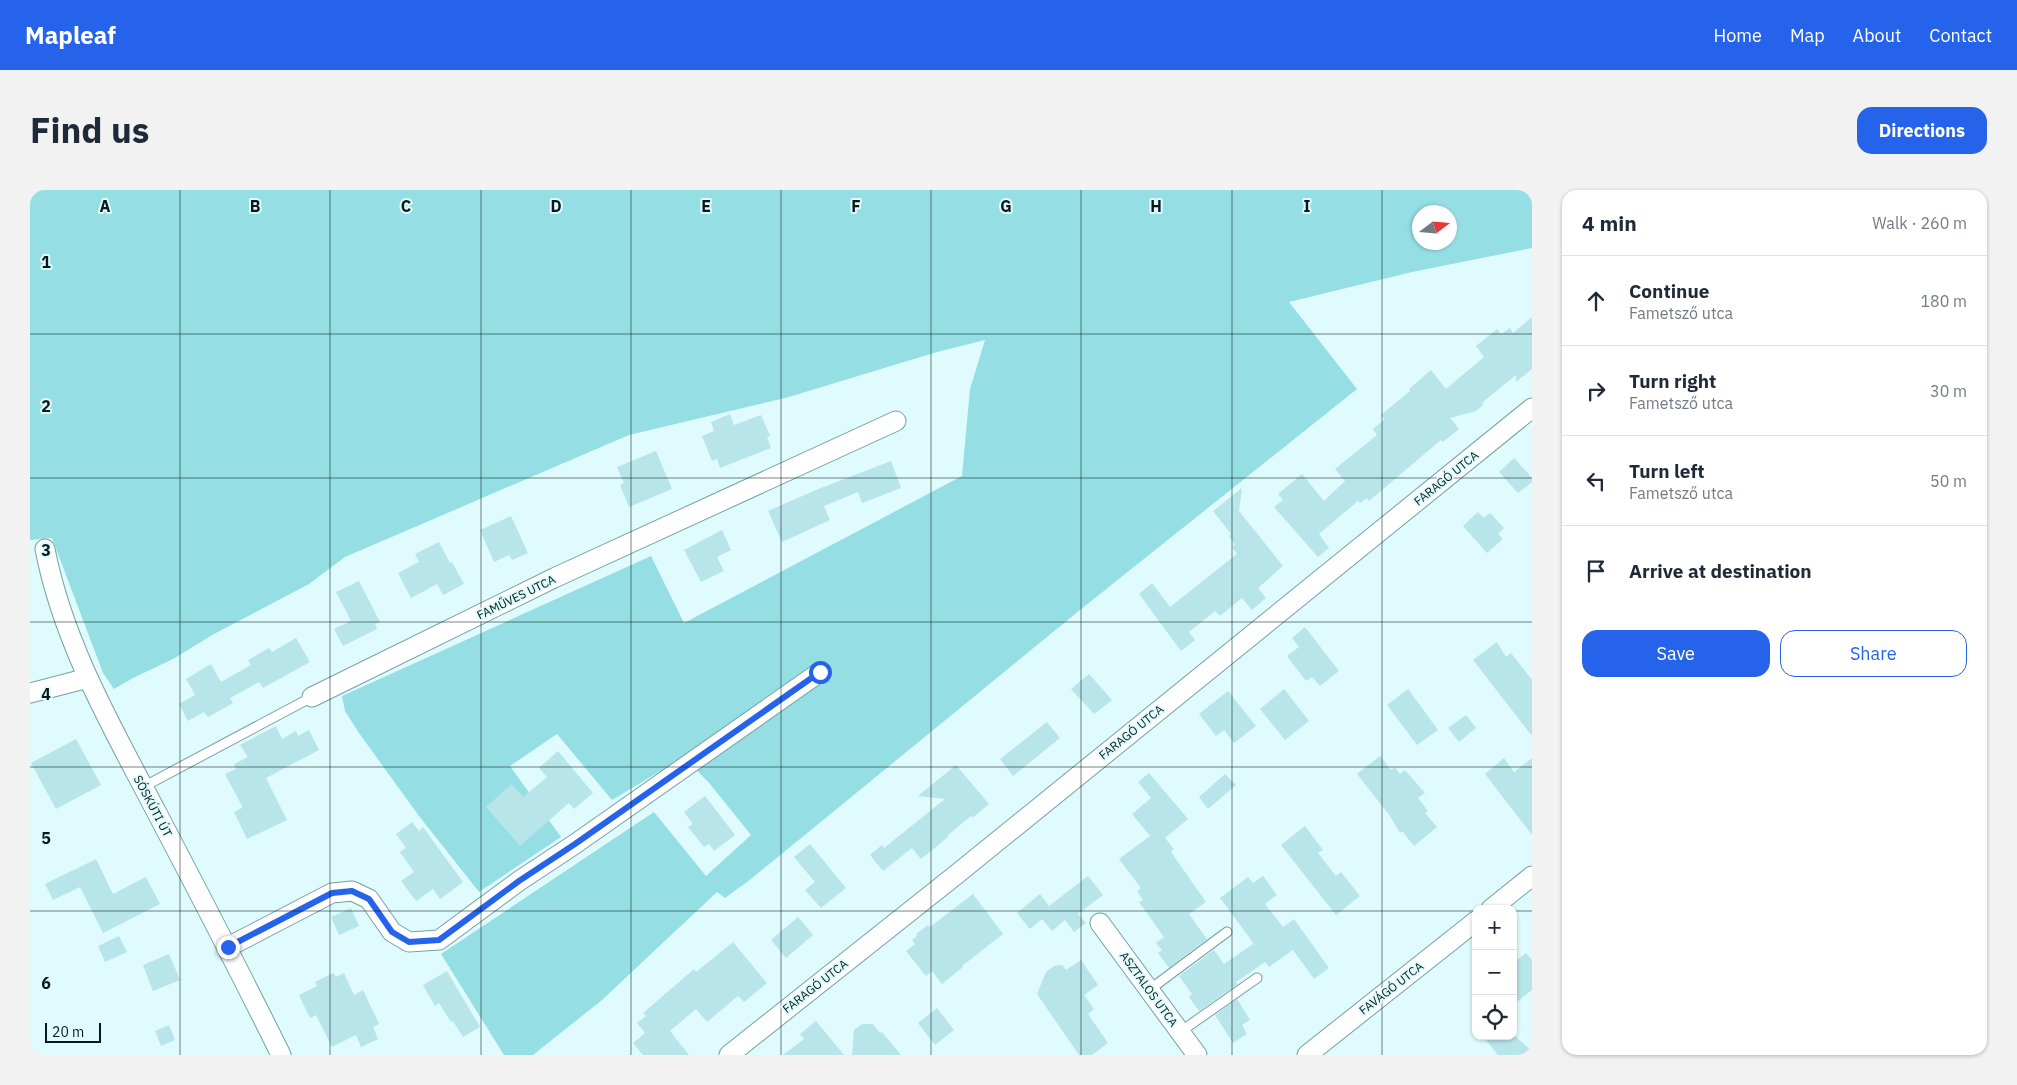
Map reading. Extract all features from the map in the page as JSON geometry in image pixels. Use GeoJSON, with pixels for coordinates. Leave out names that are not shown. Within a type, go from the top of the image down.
{"type":"FeatureCollection","features":[{"type":"Feature","properties":{"kind":"street","name":"FARAGÓ UTCA"},"geometry":{"type":"LineString","coordinates":[[729,1055],[964,868],[1532,408]]}},
{"type":"Feature","properties":{"kind":"street","name":"FAMŰVES UTCA"},"geometry":{"type":"LineString","coordinates":[[312,697],[554,578],[896,421]]}},
{"type":"Feature","properties":{"kind":"street","name":"SÓSKÚTI ÚT"},"geometry":{"type":"LineString","coordinates":[[45,549],[50,575],[58,600],[88,678],[143,787],[228,947],[281,1055]]}},
{"type":"Feature","properties":{"kind":"street"},"geometry":{"type":"LineString","coordinates":[[228,947],[332,893],[352,891],[369,899],[392,932],[409,942],[439,940],[519,881],[575,844],[820,672]]}},
{"type":"Feature","properties":{"kind":"street"},"geometry":{"type":"LineString","coordinates":[[30,693],[88,678]]}},
{"type":"Feature","properties":{"kind":"street"},"geometry":{"type":"LineString","coordinates":[[1496,905],[1532,876]]}},
{"type":"Feature","properties":{"kind":"street","name":"ASZTALOS UTCA"},"geometry":{"type":"LineString","coordinates":[[1100,923],[1197,1055]]}},
{"type":"Feature","properties":{"kind":"street","name":"FAVÁGÓ UTCA"},"geometry":{"type":"LineString","coordinates":[[1307,1055],[1472,924]]}},
{"type":"Feature","properties":{"kind":"lane","name":"FAMŰVES UTCA"},"geometry":{"type":"LineString","coordinates":[[143,787],[312,697]]}},
{"type":"Feature","properties":{"kind":"lane"},"geometry":{"type":"LineString","coordinates":[[1149,990],[1226,932]]}},
{"type":"Feature","properties":{"kind":"lane"},"geometry":{"type":"LineString","coordinates":[[1180,1032],[1257,978]]}},
{"type":"Feature","properties":{"kind":"shaded area"},"geometry":{"type":"Polygon","coordinates":[[[30,190],[1532,190],[1532,248],[1412,272],[1289,302],[1357,389],[1080,610],[751,879],[725,898],[717,892],[602,1000],[533,1055],[504,1055],[441,954],[654,812],[706,876],[751,835],[710,784],[684,757],[612,800],[557,734],[510,766],[561,837],[479,892],[419,816],[359,733],[345,711],[342,696],[651,556],[684,623],[962,476],[970,389],[985,340],[937,352],[789,397],[629,435],[345,557],[309,584],[214,634],[173,659],[114,689],[103,673],[52,538],[30,540],[30,190]]]}},
{"type":"Feature","properties":{"kind":"building"},"geometry":{"type":"Polygon","coordinates":[[[1532,317],[1532,369],[1516,382],[1516,375],[1483,402],[1483,405],[1476,411],[1450,418],[1459,429],[1443,442],[1441,440],[1369,501],[1367,498],[1360,503],[1358,501],[1319,534],[1329,548],[1318,557],[1274,507],[1283,500],[1278,494],[1302,474],[1324,501],[1345,481],[1335,469],[1377,435],[1373,429],[1385,419],[1381,415],[1410,391],[1409,389],[1431,370],[1446,389],[1484,357],[1476,346],[1497,329],[1501,334],[1510,328],[1513,333],[1532,317]]]}},
{"type":"Feature","properties":{"kind":"building"},"geometry":{"type":"Polygon","coordinates":[[[730,414],[734,425],[761,415],[770,436],[767,437],[771,448],[720,468],[717,459],[712,461],[702,436],[714,431],[711,422],[730,414]]]}},
{"type":"Feature","properties":{"kind":"building"},"geometry":{"type":"Polygon","coordinates":[[[656,451],[672,489],[629,507],[620,485],[624,483],[617,467],[656,451]]]}},
{"type":"Feature","properties":{"kind":"building"},"geometry":{"type":"Polygon","coordinates":[[[1514,458],[1532,478],[1532,482],[1518,493],[1499,472],[1514,458]]]}},
{"type":"Feature","properties":{"kind":"building"},"geometry":{"type":"Polygon","coordinates":[[[891,461],[901,488],[862,503],[858,492],[824,506],[830,520],[782,542],[768,511],[891,461]]]}},
{"type":"Feature","properties":{"kind":"building"},"geometry":{"type":"Polygon","coordinates":[[[1242,488],[1239,511],[1283,566],[1258,588],[1266,598],[1252,610],[1242,598],[1220,616],[1215,611],[1189,632],[1195,640],[1181,651],[1139,594],[1152,583],[1170,607],[1237,554],[1232,547],[1235,545],[1229,536],[1231,534],[1213,511],[1242,488]]]}},
{"type":"Feature","properties":{"kind":"building"},"geometry":{"type":"Polygon","coordinates":[[[1478,512],[1484,518],[1490,513],[1504,528],[1498,534],[1503,539],[1487,553],[1463,526],[1478,512]]]}},
{"type":"Feature","properties":{"kind":"building"},"geometry":{"type":"Polygon","coordinates":[[[511,516],[528,553],[512,560],[509,555],[494,562],[480,530],[511,516]]]}},
{"type":"Feature","properties":{"kind":"building"},"geometry":{"type":"Polygon","coordinates":[[[722,530],[731,550],[717,557],[724,571],[701,582],[684,550],[722,530]]]}},
{"type":"Feature","properties":{"kind":"building"},"geometry":{"type":"Polygon","coordinates":[[[439,542],[464,584],[443,595],[437,584],[411,598],[398,573],[419,562],[415,554],[439,542]]]}},
{"type":"Feature","properties":{"kind":"building"},"geometry":{"type":"Polygon","coordinates":[[[359,581],[380,622],[375,624],[377,629],[343,646],[334,629],[351,621],[336,592],[359,581]]]}},
{"type":"Feature","properties":{"kind":"building"},"geometry":{"type":"Polygon","coordinates":[[[1305,627],[1339,671],[1320,686],[1312,677],[1306,681],[1287,656],[1299,647],[1292,638],[1305,627]]]}},
{"type":"Feature","properties":{"kind":"building"},"geometry":{"type":"Polygon","coordinates":[[[296,638],[310,662],[263,688],[259,682],[230,698],[233,703],[208,717],[204,712],[188,721],[179,704],[195,695],[186,679],[211,664],[221,682],[251,665],[248,660],[269,648],[272,652],[296,638]]]}},
{"type":"Feature","properties":{"kind":"building"},"geometry":{"type":"Polygon","coordinates":[[[1497,642],[1506,657],[1511,653],[1532,680],[1532,736],[1473,660],[1497,642]]]}},
{"type":"Feature","properties":{"kind":"building"},"geometry":{"type":"Polygon","coordinates":[[[1089,674],[1112,700],[1094,714],[1071,689],[1089,674]]]}},
{"type":"Feature","properties":{"kind":"building"},"geometry":{"type":"Polygon","coordinates":[[[1284,689],[1309,721],[1285,740],[1260,709],[1284,689]]]}},
{"type":"Feature","properties":{"kind":"building"},"geometry":{"type":"Polygon","coordinates":[[[1408,689],[1438,730],[1417,745],[1387,705],[1408,689]]]}},
{"type":"Feature","properties":{"kind":"building"},"geometry":{"type":"Polygon","coordinates":[[[1228,691],[1256,726],[1234,743],[1224,730],[1216,736],[1199,714],[1228,691]]]}},
{"type":"Feature","properties":{"kind":"building"},"geometry":{"type":"Polygon","coordinates":[[[1466,715],[1476,728],[1459,742],[1448,728],[1466,715]]]}},
{"type":"Feature","properties":{"kind":"building"},"geometry":{"type":"Polygon","coordinates":[[[1047,722],[1060,738],[1013,776],[1000,759],[1047,722]]]}},
{"type":"Feature","properties":{"kind":"building"},"geometry":{"type":"Polygon","coordinates":[[[276,726],[282,739],[296,731],[298,736],[309,730],[319,750],[266,778],[287,820],[247,839],[234,812],[242,808],[242,806],[225,774],[236,769],[234,764],[248,757],[240,745],[276,726]]]}},
{"type":"Feature","properties":{"kind":"building"},"geometry":{"type":"Polygon","coordinates":[[[76,739],[101,785],[56,809],[31,763],[76,739]]]}},
{"type":"Feature","properties":{"kind":"building"},"geometry":{"type":"Polygon","coordinates":[[[558,751],[593,793],[574,809],[569,803],[520,846],[486,807],[512,784],[523,797],[547,777],[539,768],[558,751]]]}},
{"type":"Feature","properties":{"kind":"building"},"geometry":{"type":"Polygon","coordinates":[[[1380,756],[1391,770],[1395,767],[1400,774],[1405,770],[1425,793],[1418,798],[1428,811],[1425,813],[1437,827],[1414,846],[1402,831],[1400,833],[1390,816],[1357,774],[1380,756]]]}},
{"type":"Feature","properties":{"kind":"building"},"geometry":{"type":"Polygon","coordinates":[[[1504,758],[1514,772],[1532,758],[1532,835],[1485,774],[1504,758]]]}},
{"type":"Feature","properties":{"kind":"building"},"geometry":{"type":"Polygon","coordinates":[[[956,765],[989,804],[972,818],[971,816],[921,859],[912,848],[883,871],[870,855],[882,845],[884,848],[945,799],[918,796],[956,765]]]}},
{"type":"Feature","properties":{"kind":"building"},"geometry":{"type":"Polygon","coordinates":[[[1149,773],[1188,819],[1165,838],[1174,849],[1171,852],[1206,902],[1189,914],[1207,939],[1169,968],[1158,953],[1162,950],[1156,943],[1164,937],[1139,902],[1143,900],[1137,891],[1141,888],[1119,859],[1150,836],[1132,814],[1151,798],[1138,782],[1149,773]]]}},
{"type":"Feature","properties":{"kind":"building"},"geometry":{"type":"Polygon","coordinates":[[[1225,774],[1236,785],[1208,809],[1199,797],[1225,774]]]}},
{"type":"Feature","properties":{"kind":"building"},"geometry":{"type":"Polygon","coordinates":[[[705,796],[735,835],[714,851],[709,844],[704,847],[688,827],[693,824],[684,812],[705,796]]]}},
{"type":"Feature","properties":{"kind":"building"},"geometry":{"type":"Polygon","coordinates":[[[412,822],[419,831],[423,827],[463,882],[440,899],[433,889],[416,901],[401,881],[414,872],[400,852],[406,848],[396,834],[412,822]]]}},
{"type":"Feature","properties":{"kind":"building"},"geometry":{"type":"Polygon","coordinates":[[[1305,826],[1323,850],[1318,853],[1336,876],[1341,872],[1360,896],[1336,915],[1281,845],[1305,826]]]}},
{"type":"Feature","properties":{"kind":"building"},"geometry":{"type":"Polygon","coordinates":[[[810,844],[846,888],[821,908],[805,890],[815,882],[794,857],[810,844]]]}},
{"type":"Feature","properties":{"kind":"building"},"geometry":{"type":"Polygon","coordinates":[[[96,859],[113,894],[146,877],[160,904],[103,933],[80,887],[53,900],[45,884],[96,859]]]}},
{"type":"Feature","properties":{"kind":"building"},"geometry":{"type":"Polygon","coordinates":[[[1088,876],[1103,895],[1078,914],[1086,923],[1074,932],[1065,920],[1052,931],[1042,919],[1030,929],[1017,913],[1040,894],[1049,906],[1088,876]]]}},
{"type":"Feature","properties":{"kind":"building"},"geometry":{"type":"Polygon","coordinates":[[[1263,876],[1277,895],[1265,904],[1283,927],[1294,919],[1329,968],[1314,979],[1293,950],[1269,967],[1265,962],[1236,982],[1238,984],[1199,1011],[1189,997],[1192,994],[1179,976],[1214,950],[1224,964],[1253,944],[1220,898],[1248,877],[1253,883],[1263,876]]]}},
{"type":"Feature","properties":{"kind":"building"},"geometry":{"type":"Polygon","coordinates":[[[973,894],[1003,934],[942,984],[932,971],[926,976],[906,951],[915,944],[912,940],[917,936],[916,934],[928,925],[930,927],[973,894]]]}},
{"type":"Feature","properties":{"kind":"building"},"geometry":{"type":"Polygon","coordinates":[[[351,908],[359,926],[339,935],[331,917],[351,908]]]}},
{"type":"Feature","properties":{"kind":"building"},"geometry":{"type":"Polygon","coordinates":[[[798,917],[813,935],[786,958],[771,940],[798,917]]]}},
{"type":"Feature","properties":{"kind":"building"},"geometry":{"type":"Polygon","coordinates":[[[119,936],[127,952],[105,962],[98,946],[119,936]]]}},
{"type":"Feature","properties":{"kind":"building"},"geometry":{"type":"Polygon","coordinates":[[[733,942],[767,983],[744,1002],[738,996],[707,1022],[696,1009],[670,1031],[689,1055],[643,1055],[633,1043],[645,1033],[637,1023],[646,1016],[643,1013],[694,969],[696,972],[733,942]]]}},
{"type":"Feature","properties":{"kind":"building"},"geometry":{"type":"Polygon","coordinates":[[[1526,953],[1532,960],[1532,990],[1517,1002],[1517,995],[1517,960],[1526,953]]]}},
{"type":"Feature","properties":{"kind":"building"},"geometry":{"type":"Polygon","coordinates":[[[169,954],[180,980],[153,991],[143,965],[169,954]]]}},
{"type":"Feature","properties":{"kind":"building"},"geometry":{"type":"Polygon","coordinates":[[[1081,960],[1098,985],[1084,995],[1094,1009],[1088,1014],[1108,1043],[1092,1055],[1079,1055],[1037,994],[1046,972],[1054,966],[1062,965],[1066,970],[1081,960]]]}},
{"type":"Feature","properties":{"kind":"building"},"geometry":{"type":"Polygon","coordinates":[[[447,971],[480,1027],[463,1037],[439,1003],[435,1006],[423,985],[447,971]]]}},
{"type":"Feature","properties":{"kind":"building"},"geometry":{"type":"Polygon","coordinates":[[[333,973],[336,977],[344,973],[354,995],[363,990],[379,1024],[373,1027],[378,1039],[361,1047],[356,1035],[332,1047],[316,1015],[310,1018],[299,995],[317,986],[315,982],[333,973]]]}},
{"type":"Feature","properties":{"kind":"building"},"geometry":{"type":"Polygon","coordinates":[[[1237,999],[1250,1020],[1242,1025],[1247,1034],[1233,1043],[1215,1015],[1237,999]]]}},
{"type":"Feature","properties":{"kind":"building"},"geometry":{"type":"Polygon","coordinates":[[[937,1008],[954,1030],[935,1045],[918,1023],[937,1008]]]}},
{"type":"Feature","properties":{"kind":"building"},"geometry":{"type":"Polygon","coordinates":[[[816,1021],[844,1055],[783,1055],[804,1039],[800,1034],[816,1021]]]}},
{"type":"Feature","properties":{"kind":"building"},"geometry":{"type":"Polygon","coordinates":[[[862,1024],[873,1024],[901,1055],[852,1055],[854,1030],[862,1024]]]}},
{"type":"Feature","properties":{"kind":"building"},"geometry":{"type":"Polygon","coordinates":[[[169,1025],[175,1040],[161,1046],[155,1031],[169,1025]]]}},
{"type":"Feature","properties":{"kind":"building"},"geometry":{"type":"Polygon","coordinates":[[[1517,1038],[1532,1051],[1532,1055],[1498,1055],[1486,1040],[1517,1040],[1517,1038]]]}},
{"type":"Feature","properties":{"kind":"route"},"geometry":{"type":"LineString","coordinates":[[228,947],[332,893],[352,891],[369,899],[392,932],[409,942],[439,940],[519,881],[575,844],[820,672]]}}]}
